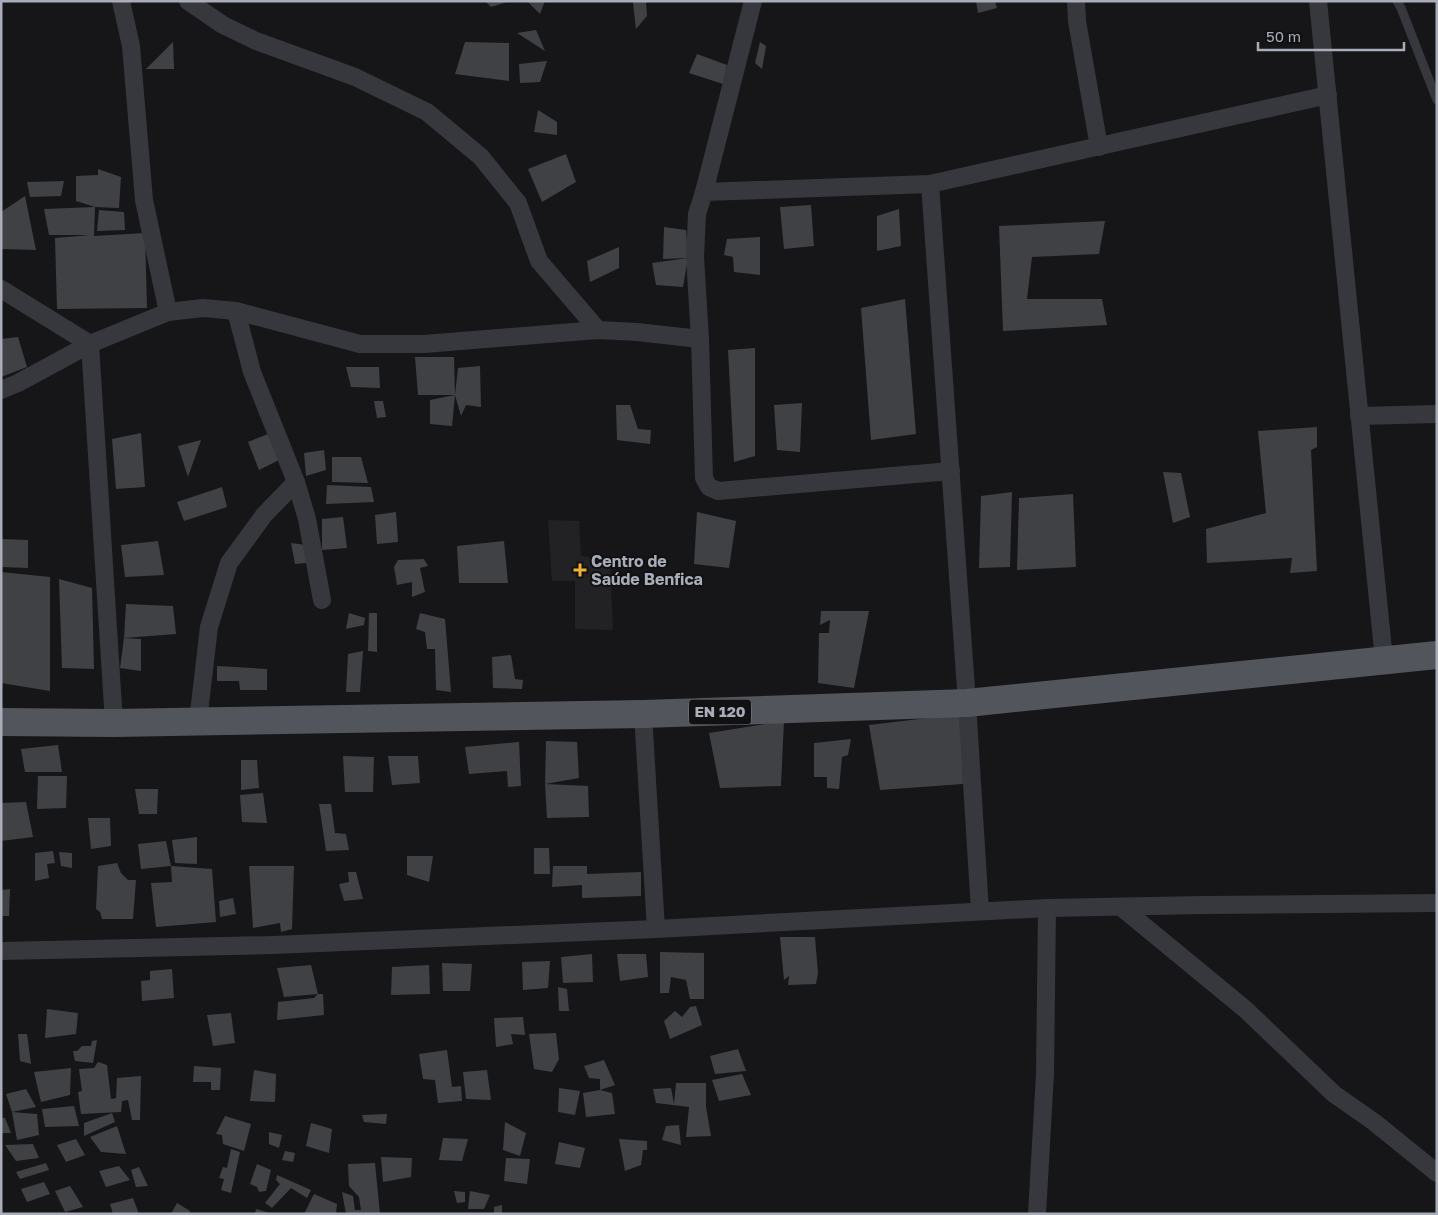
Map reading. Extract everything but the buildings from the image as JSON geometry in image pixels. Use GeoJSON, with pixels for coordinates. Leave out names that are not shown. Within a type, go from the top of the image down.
{"type":"FeatureCollection","features":[{"type":"Feature","properties":{"kind":"main road","name":"EN 120"},"geometry":{"type":"LineString","coordinates":[[1,722],[114,723],[643,714],[967,703],[1437,655]]}},
{"type":"Feature","properties":{"kind":"street"},"geometry":{"type":"LineString","coordinates":[[121,1],[131,46],[144,200],[168,312]]}},
{"type":"Feature","properties":{"kind":"street"},"geometry":{"type":"LineString","coordinates":[[188,1],[223,24],[256,41],[355,77],[427,112],[481,157],[518,203],[539,261],[598,330]]}},
{"type":"Feature","properties":{"kind":"street"},"geometry":{"type":"LineString","coordinates":[[754,1],[697,214],[695,257],[700,339],[704,478],[709,487],[718,491],[951,471]]}},
{"type":"Feature","properties":{"kind":"street"},"geometry":{"type":"LineString","coordinates":[[1076,1],[1077,21],[1099,147]]}},
{"type":"Feature","properties":{"kind":"street"},"geometry":{"type":"LineString","coordinates":[[1318,1],[1358,416],[1384,660]]}},
{"type":"Feature","properties":{"kind":"street"},"geometry":{"type":"LineString","coordinates":[[704,192],[930,184],[1328,95]]}},
{"type":"Feature","properties":{"kind":"street"},"geometry":{"type":"LineString","coordinates":[[930,184],[980,911]]}},
{"type":"Feature","properties":{"kind":"street"},"geometry":{"type":"LineString","coordinates":[[1,289],[90,344]]}},
{"type":"Feature","properties":{"kind":"street"},"geometry":{"type":"LineString","coordinates":[[1,390],[18,384],[90,344],[168,312],[203,308],[236,311],[360,344],[424,344],[598,330],[700,339]]}},
{"type":"Feature","properties":{"kind":"street"},"geometry":{"type":"LineString","coordinates":[[236,311],[255,379],[296,482],[307,519],[322,600]]}},
{"type":"Feature","properties":{"kind":"street"},"geometry":{"type":"LineString","coordinates":[[90,344],[114,723]]}},
{"type":"Feature","properties":{"kind":"street"},"geometry":{"type":"LineString","coordinates":[[1358,416],[1437,414]]}},
{"type":"Feature","properties":{"kind":"street"},"geometry":{"type":"LineString","coordinates":[[198,721],[209,627],[228,563],[264,515],[296,482]]}},
{"type":"Feature","properties":{"kind":"street"},"geometry":{"type":"LineString","coordinates":[[643,714],[656,929]]}},
{"type":"Feature","properties":{"kind":"street"},"geometry":{"type":"LineString","coordinates":[[1,952],[273,945],[656,929],[1047,908],[1437,903]]}},
{"type":"Feature","properties":{"kind":"street"},"geometry":{"type":"LineString","coordinates":[[1121,907],[1245,1009],[1334,1094],[1374,1122],[1437,1173]]}},
{"type":"Feature","properties":{"kind":"street"},"geometry":{"type":"LineString","coordinates":[[1037,1214],[1046,1074],[1047,908]]}},
{"type":"Feature","properties":{"kind":"lane"},"geometry":{"type":"LineString","coordinates":[[1397,1],[1437,100]]}},
{"type":"Feature","properties":{"kind":"shaded area","name":"Centro de Saúde Benfica"},"geometry":{"type":"Polygon","coordinates":[[[548,520],[579,521],[581,556],[610,559],[613,630],[575,629],[575,581],[552,581],[548,520]]]}},
{"type":"Feature","properties":{"kind":"place","name":"Centro de Saúde Benfica"},"geometry":{"type":"Point","coordinates":[580,570]}}]}
